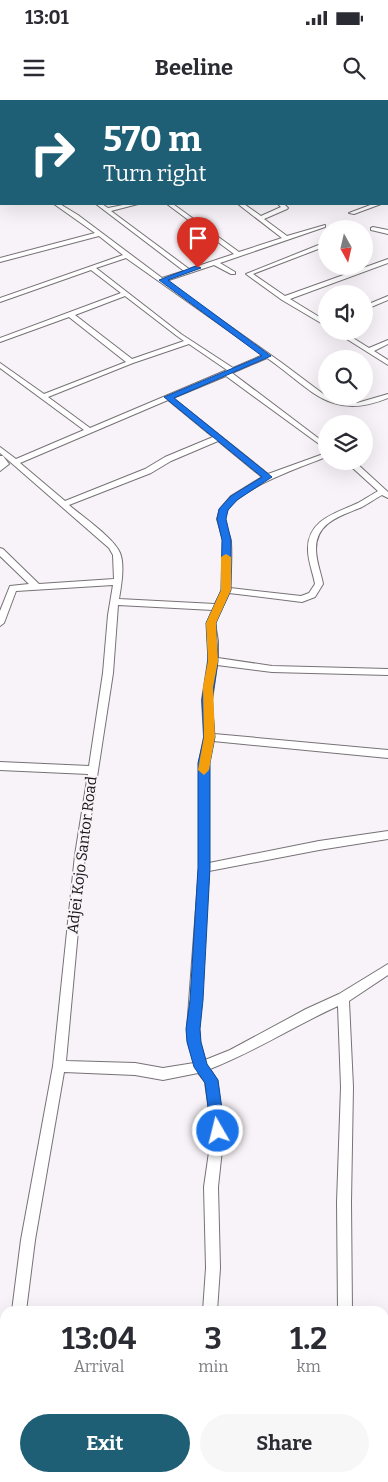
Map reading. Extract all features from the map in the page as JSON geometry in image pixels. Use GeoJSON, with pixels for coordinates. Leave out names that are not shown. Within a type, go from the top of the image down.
{"type":"FeatureCollection","features":[{"type":"Feature","properties":{"kind":"street"},"geometry":{"type":"LineString","coordinates":[[58,205],[314,390],[335,402],[349,406],[361,405],[388,396]]}},
{"type":"Feature","properties":{"kind":"street"},"geometry":{"type":"LineString","coordinates":[[100,205],[188,271]]}},
{"type":"Feature","properties":{"kind":"street"},"geometry":{"type":"LineString","coordinates":[[107,210],[130,205]]}},
{"type":"Feature","properties":{"kind":"street"},"geometry":{"type":"LineString","coordinates":[[171,205],[238,254]]}},
{"type":"Feature","properties":{"kind":"street"},"geometry":{"type":"LineString","coordinates":[[242,205],[286,238]]}},
{"type":"Feature","properties":{"kind":"street"},"geometry":{"type":"LineString","coordinates":[[260,219],[285,208],[282,205]]}},
{"type":"Feature","properties":{"kind":"street"},"geometry":{"type":"LineString","coordinates":[[352,213],[375,205]]}},
{"type":"Feature","properties":{"kind":"street"},"geometry":{"type":"LineString","coordinates":[[163,280],[318,228]]}},
{"type":"Feature","properties":{"kind":"street"},"geometry":{"type":"LineString","coordinates":[[373,229],[388,232]]}},
{"type":"Feature","properties":{"kind":"street"},"geometry":{"type":"LineString","coordinates":[[0,260],[100,234]]}},
{"type":"Feature","properties":{"kind":"street"},"geometry":{"type":"LineString","coordinates":[[318,247],[249,274],[318,318]]}},
{"type":"Feature","properties":{"kind":"street"},"geometry":{"type":"LineString","coordinates":[[0,300],[128,256]]}},
{"type":"Feature","properties":{"kind":"street"},"geometry":{"type":"LineString","coordinates":[[284,298],[388,261]]}},
{"type":"Feature","properties":{"kind":"street"},"geometry":{"type":"LineString","coordinates":[[214,262],[232,273]]}},
{"type":"Feature","properties":{"kind":"street"},"geometry":{"type":"LineString","coordinates":[[92,268],[318,441]]}},
{"type":"Feature","properties":{"kind":"street"},"geometry":{"type":"LineString","coordinates":[[0,340],[125,294]]}},
{"type":"Feature","properties":{"kind":"street"},"geometry":{"type":"LineString","coordinates":[[373,304],[388,298]]}},
{"type":"Feature","properties":{"kind":"street"},"geometry":{"type":"LineString","coordinates":[[71,315],[131,362]]}},
{"type":"Feature","properties":{"kind":"street"},"geometry":{"type":"LineString","coordinates":[[352,340],[367,350]]}},
{"type":"Feature","properties":{"kind":"street"},"geometry":{"type":"LineString","coordinates":[[43,397],[131,362],[189,342]]}},
{"type":"Feature","properties":{"kind":"street"},"geometry":{"type":"LineString","coordinates":[[371,350],[388,342]]}},
{"type":"Feature","properties":{"kind":"street"},"geometry":{"type":"LineString","coordinates":[[373,354],[388,363]]}},
{"type":"Feature","properties":{"kind":"street"},"geometry":{"type":"LineString","coordinates":[[15,462],[267,356]]}},
{"type":"Feature","properties":{"kind":"street"},"geometry":{"type":"LineString","coordinates":[[0,365],[90,431]]}},
{"type":"Feature","properties":{"kind":"street"},"geometry":{"type":"LineString","coordinates":[[168,397],[267,477]]}},
{"type":"Feature","properties":{"kind":"street"},"geometry":{"type":"LineString","coordinates":[[64,504],[148,471],[168,459],[218,438]]}},
{"type":"Feature","properties":{"kind":"street","name":"Adjei Kojo Santor Road"},"geometry":{"type":"LineString","coordinates":[[0,449],[112,546],[117,555],[118,582],[114,602],[108,673],[80,855],[59,1066],[28,1240],[20,1306]]}},
{"type":"Feature","properties":{"kind":"street"},"geometry":{"type":"LineString","coordinates":[[0,458],[4,464],[0,469]]}},
{"type":"Feature","properties":{"kind":"street"},"geometry":{"type":"LineString","coordinates":[[210,1306],[213,1268],[211,1187],[218,1131],[211,1080],[201,1067],[194,1042],[193,1029],[204,868],[204,763],[209,737],[207,700],[213,661],[211,623],[226,590],[227,540],[221,519],[224,509],[234,498],[267,477],[318,458]]}},
{"type":"Feature","properties":{"kind":"street"},"geometry":{"type":"LineString","coordinates":[[226,590],[302,599],[312,595],[320,584],[312,547],[314,535],[320,525],[328,517],[385,493],[359,470]]}},
{"type":"Feature","properties":{"kind":"street"},"geometry":{"type":"LineString","coordinates":[[0,551],[36,586]]}},
{"type":"Feature","properties":{"kind":"street"},"geometry":{"type":"LineString","coordinates":[[0,620],[14,588],[118,582]]}},
{"type":"Feature","properties":{"kind":"street"},"geometry":{"type":"LineString","coordinates":[[114,602],[219,606]]}},
{"type":"Feature","properties":{"kind":"street"},"geometry":{"type":"LineString","coordinates":[[213,661],[272,669],[388,672]]}},
{"type":"Feature","properties":{"kind":"street"},"geometry":{"type":"LineString","coordinates":[[209,737],[388,754]]}},
{"type":"Feature","properties":{"kind":"street"},"geometry":{"type":"LineString","coordinates":[[0,766],[92,770]]}},
{"type":"Feature","properties":{"kind":"street"},"geometry":{"type":"LineString","coordinates":[[204,868],[271,856],[338,840],[388,834]]}},
{"type":"Feature","properties":{"kind":"street"},"geometry":{"type":"LineString","coordinates":[[59,1066],[135,1068],[163,1074],[201,1067],[234,1054],[310,1013],[343,998],[388,969]]}},
{"type":"Feature","properties":{"kind":"street"},"geometry":{"type":"LineString","coordinates":[[343,998],[347,1087],[344,1202],[345,1306]]}},
{"type":"Feature","properties":{"kind":"slow traffic"},"geometry":{"type":"LineString","coordinates":[[204,770],[209,737],[207,700],[214,641],[211,623],[226,590],[226,557]]}},
{"type":"Feature","properties":{"kind":"route"},"geometry":{"type":"LineString","coordinates":[[198,268],[163,280],[267,356],[168,397],[267,477],[234,498],[224,509],[221,519],[227,540],[226,590],[211,623],[214,641],[207,700],[209,737],[204,763],[204,868],[193,1029],[194,1042],[201,1067],[211,1080],[218,1131]]}}]}
